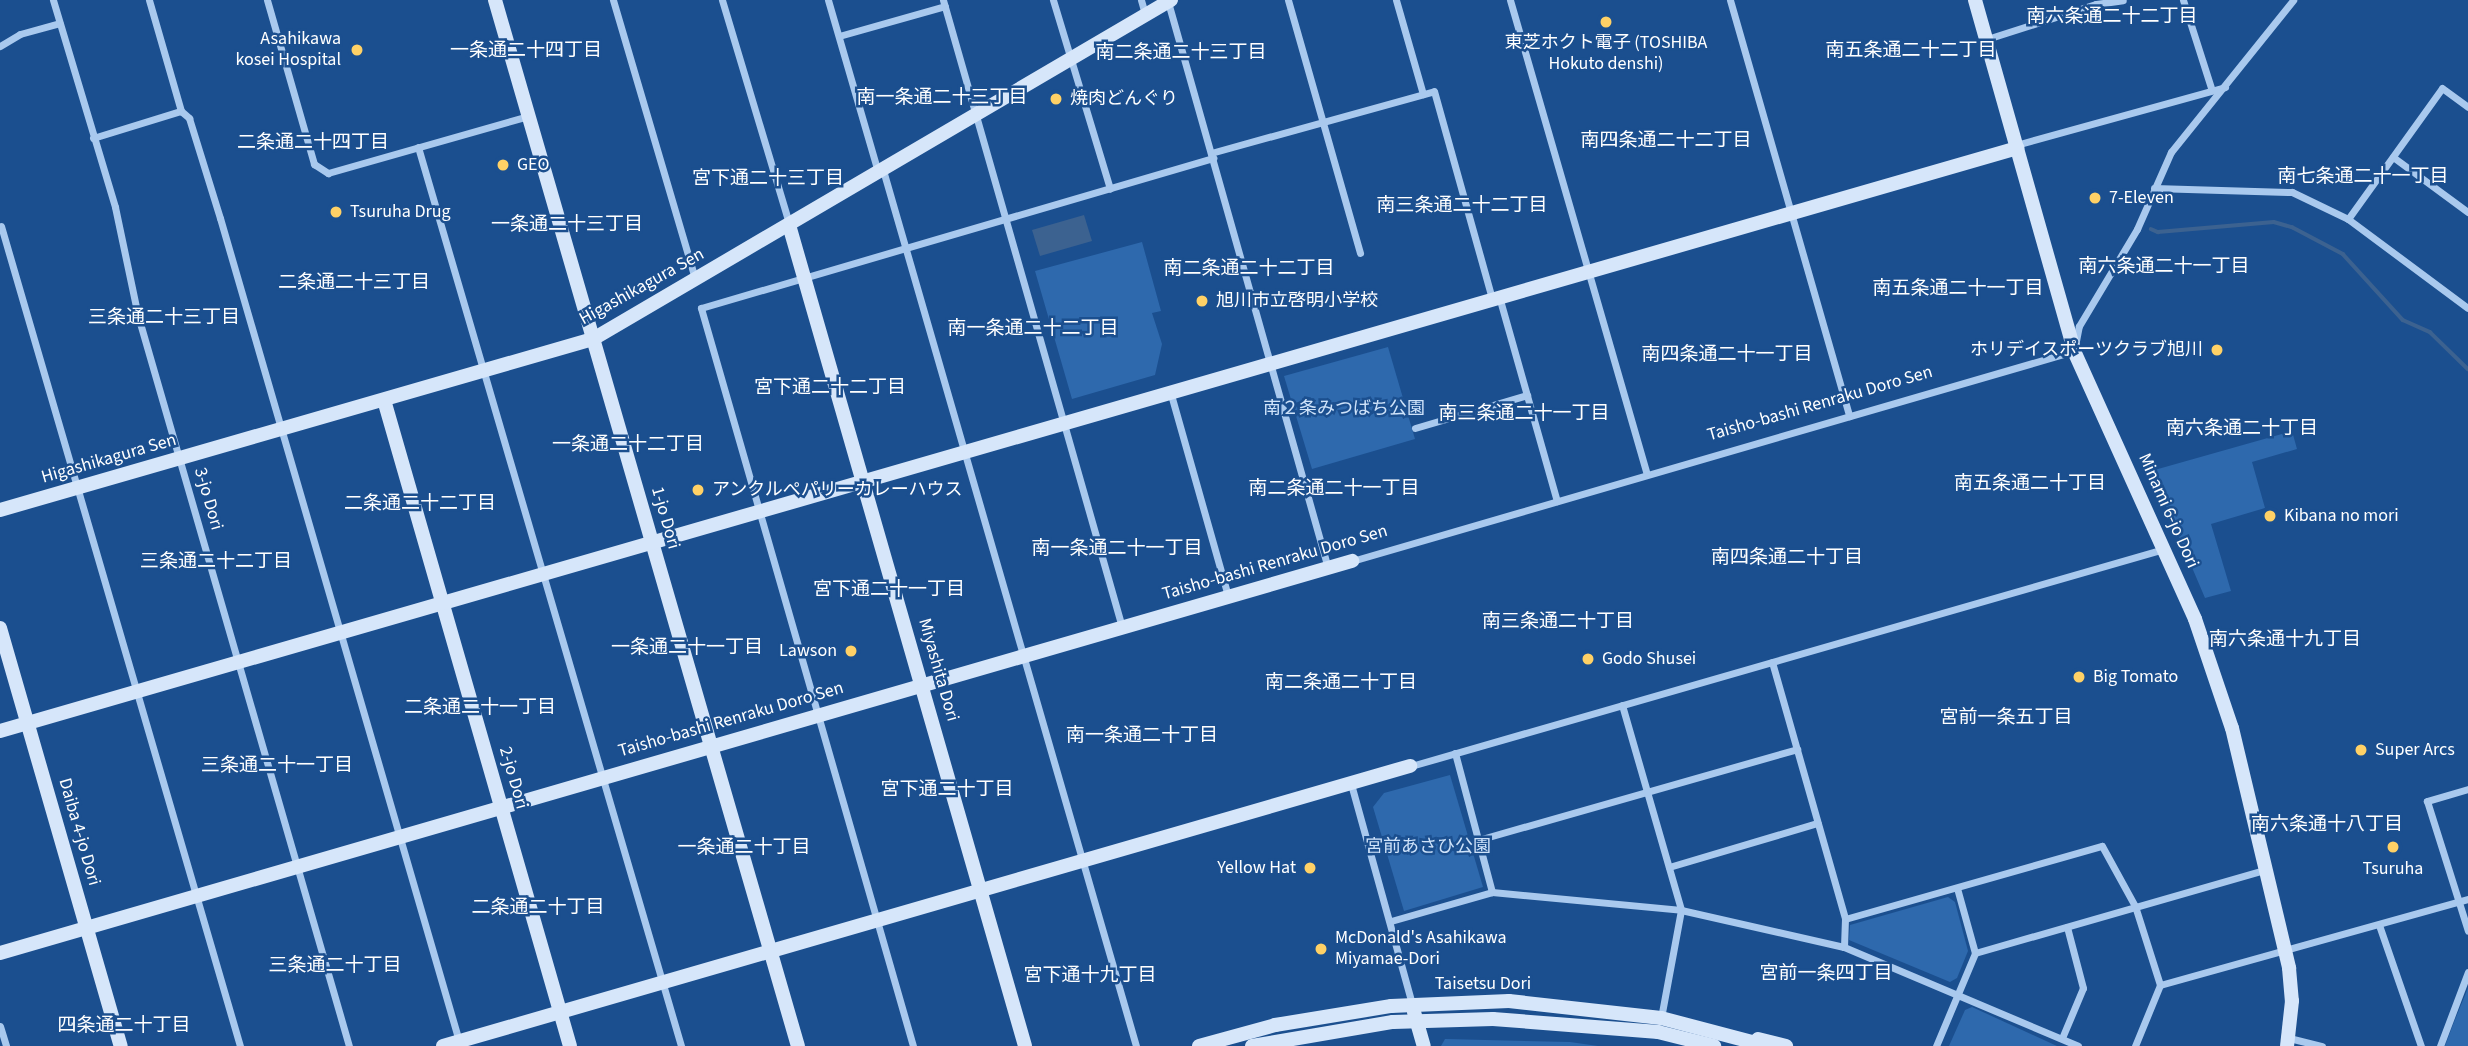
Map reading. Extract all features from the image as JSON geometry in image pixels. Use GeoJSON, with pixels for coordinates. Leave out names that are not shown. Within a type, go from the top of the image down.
{"type":"FeatureCollection","features":[{"type":"Feature","properties":{"kind":"street","name":"3-jo Dori"},"geometry":{"type":"LineString","coordinates":[[54,0],[180,458],[349,1046]]}},
{"type":"Feature","properties":{"kind":"street"},"geometry":{"type":"LineString","coordinates":[[149,0],[181,111],[189,118],[459,1044]]}},
{"type":"Feature","properties":{"kind":"street"},"geometry":{"type":"LineString","coordinates":[[267,0],[314,164],[328,173],[528,116]]}},
{"type":"Feature","properties":{"kind":"street","name":"1-jo Dori"},"geometry":{"type":"LineString","coordinates":[[495,0],[798,1046]]}},
{"type":"Feature","properties":{"kind":"street"},"geometry":{"type":"LineString","coordinates":[[613,0],[695,279]]}},
{"type":"Feature","properties":{"kind":"street"},"geometry":{"type":"LineString","coordinates":[[722,0],[789,225]]}},
{"type":"Feature","properties":{"kind":"street"},"geometry":{"type":"LineString","coordinates":[[828,0],[907,248],[1136,1046]]}},
{"type":"Feature","properties":{"kind":"street"},"geometry":{"type":"LineString","coordinates":[[1053,0],[1110,189]]}},
{"type":"Feature","properties":{"kind":"street"},"geometry":{"type":"LineString","coordinates":[[1141,0],[1146,15]]}},
{"type":"Feature","properties":{"kind":"street"},"geometry":{"type":"LineString","coordinates":[[1288,0],[1360,253]]}},
{"type":"Feature","properties":{"kind":"street"},"geometry":{"type":"LineString","coordinates":[[1396,0],[1423,94]]}},
{"type":"Feature","properties":{"kind":"street"},"geometry":{"type":"LineString","coordinates":[[1510,0],[1647,474]]}},
{"type":"Feature","properties":{"kind":"street"},"geometry":{"type":"LineString","coordinates":[[1730,0],[1793,212],[1849,416]]}},
{"type":"Feature","properties":{"kind":"street","name":"Minami 6-jo Dori"},"geometry":{"type":"LineString","coordinates":[[1975,0],[2074,351],[2164,549],[2221,693],[2269,869],[2286,950],[2292,1002],[2288,1042]]}},
{"type":"Feature","properties":{"kind":"street"},"geometry":{"type":"LineString","coordinates":[[1987,39],[2096,4],[2123,0]]}},
{"type":"Feature","properties":{"kind":"street"},"geometry":{"type":"LineString","coordinates":[[2183,0],[2211,88]]}},
{"type":"Feature","properties":{"kind":"street"},"geometry":{"type":"LineString","coordinates":[[2074,351],[2079,326],[2137,229],[2171,152],[2226,87],[2293,0]]}},
{"type":"Feature","properties":{"kind":"street"},"geometry":{"type":"LineString","coordinates":[[1169,1],[1328,568]]}},
{"type":"Feature","properties":{"kind":"street","name":"Higashikagura Sen"},"geometry":{"type":"LineString","coordinates":[[0,510],[593,339],[1169,1]]}},
{"type":"Feature","properties":{"kind":"street"},"geometry":{"type":"LineString","coordinates":[[839,36],[944,3],[1122,627]]}},
{"type":"Feature","properties":{"kind":"street"},"geometry":{"type":"LineString","coordinates":[[0,46],[20,34],[60,23]]}},
{"type":"Feature","properties":{"kind":"street"},"geometry":{"type":"LineString","coordinates":[[0,731],[1062,422],[1496,301],[2211,88],[2226,87]]}},
{"type":"Feature","properties":{"kind":"street"},"geometry":{"type":"LineString","coordinates":[[2348,219],[2442,88],[2468,107]]}},
{"type":"Feature","properties":{"kind":"street"},"geometry":{"type":"LineString","coordinates":[[913,1046],[701,308],[1434,91],[1557,501]]}},
{"type":"Feature","properties":{"kind":"street"},"geometry":{"type":"LineString","coordinates":[[93,138],[181,111]]}},
{"type":"Feature","properties":{"kind":"street"},"geometry":{"type":"LineString","coordinates":[[418,148],[485,369],[681,1046]]}},
{"type":"Feature","properties":{"kind":"street"},"geometry":{"type":"LineString","coordinates":[[2393,157],[2468,212]]}},
{"type":"Feature","properties":{"kind":"street"},"geometry":{"type":"LineString","coordinates":[[2154,188],[2292,192],[2348,219],[2468,308]]}},
{"type":"Feature","properties":{"kind":"street","name":"Miyashita Dori"},"geometry":{"type":"LineString","coordinates":[[789,225],[1025,1046]]}},
{"type":"Feature","properties":{"kind":"street"},"geometry":{"type":"LineString","coordinates":[[1,226],[240,1046]]}},
{"type":"Feature","properties":{"kind":"street","name":"Taisho-bashi Renraku Doro Sen"},"geometry":{"type":"LineString","coordinates":[[0,953],[2074,351]]}},
{"type":"Feature","properties":{"kind":"street"},"geometry":{"type":"LineString","coordinates":[[1170,391],[1228,596]]}},
{"type":"Feature","properties":{"kind":"street"},"geometry":{"type":"LineString","coordinates":[[1415,428],[1527,395]]}},
{"type":"Feature","properties":{"kind":"street","name":"2-jo Dori"},"geometry":{"type":"LineString","coordinates":[[384,400],[570,1046]]}},
{"type":"Feature","properties":{"kind":"street"},"geometry":{"type":"LineString","coordinates":[[443,1046],[459,1044],[980,888],[2164,549]]}},
{"type":"Feature","properties":{"kind":"street","name":"Daiba 4-jo Dori"},"geometry":{"type":"LineString","coordinates":[[0,628],[121,1046]]}},
{"type":"Feature","properties":{"kind":"street"},"geometry":{"type":"LineString","coordinates":[[1772,662],[1845,919],[1844,947]]}},
{"type":"Feature","properties":{"kind":"street"},"geometry":{"type":"LineString","coordinates":[[1622,705],[1681,910],[1663,1029],[1705,1046]]}},
{"type":"Feature","properties":{"kind":"street"},"geometry":{"type":"LineString","coordinates":[[1478,840],[1797,749]]}},
{"type":"Feature","properties":{"kind":"street"},"geometry":{"type":"LineString","coordinates":[[1455,753],[1492,892]]}},
{"type":"Feature","properties":{"kind":"street"},"geometry":{"type":"LineString","coordinates":[[1350,783],[1424,1046]]}},
{"type":"Feature","properties":{"kind":"street"},"geometry":{"type":"LineString","coordinates":[[2468,789],[2427,801],[2468,931]]}},
{"type":"Feature","properties":{"kind":"street"},"geometry":{"type":"LineString","coordinates":[[1669,867],[1818,823]]}},
{"type":"Feature","properties":{"kind":"street"},"geometry":{"type":"LineString","coordinates":[[1845,919],[2102,846],[2135,906],[2160,985],[2135,1046]]}},
{"type":"Feature","properties":{"kind":"street"},"geometry":{"type":"LineString","coordinates":[[1975,953],[2269,869]]}},
{"type":"Feature","properties":{"kind":"street"},"geometry":{"type":"LineString","coordinates":[[1936,1046],[1961,993],[1975,953],[1957,888]]}},
{"type":"Feature","properties":{"kind":"street"},"geometry":{"type":"LineString","coordinates":[[1391,922],[1492,892],[1681,910],[1844,947],[1961,993],[2078,1046]]}},
{"type":"Feature","properties":{"kind":"street"},"geometry":{"type":"LineString","coordinates":[[2160,985],[2468,899]]}},
{"type":"Feature","properties":{"kind":"street"},"geometry":{"type":"LineString","coordinates":[[2379,925],[2421,1046]]}},
{"type":"Feature","properties":{"kind":"street"},"geometry":{"type":"LineString","coordinates":[[2062,1038],[2083,988],[2067,927]]}},
{"type":"Feature","properties":{"kind":"street"},"geometry":{"type":"LineString","coordinates":[[2440,1046],[2468,972]]}},
{"type":"Feature","properties":{"kind":"street","name":"Taisetsu Dori"},"geometry":{"type":"LineString","coordinates":[[1199,1046],[1275,1025],[1412,1004],[1509,1001],[1663,1029],[1714,1046]]}},
{"type":"Feature","properties":{"kind":"street","name":"Taisetsu Dori"},"geometry":{"type":"LineString","coordinates":[[1252,1046],[1417,1020],[1538,1020],[1716,1030],[1767,1046]]}},
{"type":"Feature","properties":{"kind":"street"},"geometry":{"type":"LineString","coordinates":[[0,1026],[6,1046]]}},
{"type":"Feature","properties":{"kind":"street"},"geometry":{"type":"LineString","coordinates":[[1716,1030],[1786,1046]]}},
{"type":"Feature","properties":{"kind":"street"},"geometry":{"type":"LineString","coordinates":[[2288,1042],[2322,1046]]}},
{"type":"Feature","properties":{"kind":"green space"},"geometry":{"type":"Polygon","coordinates":[[[1142,242],[1161,311],[1152,313],[1162,344],[1155,375],[1072,399],[1035,271],[1142,242]]]}},
{"type":"Feature","properties":{"kind":"green space","name":"南２条みつばち公園"},"geometry":{"type":"Polygon","coordinates":[[[1388,347],[1415,439],[1312,469],[1284,376],[1388,347]]]}},
{"type":"Feature","properties":{"kind":"green space"},"geometry":{"type":"Polygon","coordinates":[[[2292,431],[2297,449],[2252,462],[2265,508],[2211,524],[2231,591],[2205,598],[2151,471],[2292,431]]]}},
{"type":"Feature","properties":{"kind":"green space","name":"宮前あさひ公園"},"geometry":{"type":"Polygon","coordinates":[[[1450,775],[1483,887],[1404,911],[1373,807],[1384,793],[1450,775]]]}},
{"type":"Feature","properties":{"kind":"green space"},"geometry":{"type":"Polygon","coordinates":[[[1948,897],[1955,902],[1968,951],[1957,978],[1950,982],[1849,940],[1850,925],[1948,897]]]}},
{"type":"Feature","properties":{"kind":"green space"},"geometry":{"type":"Polygon","coordinates":[[[2468,988],[2468,1046],[2445,1046],[2454,1022],[2468,988]]]}},
{"type":"Feature","properties":{"kind":"green space"},"geometry":{"type":"Polygon","coordinates":[[[1972,1007],[2057,1046],[1949,1046],[1965,1010],[1972,1007]]]}},
{"type":"Feature","properties":{"kind":"green space"},"geometry":{"type":"Polygon","coordinates":[[[1445,1039],[1570,1042],[1598,1046],[1441,1046],[1445,1039]]]}},
{"type":"Feature","properties":{"kind":"shaded area"},"geometry":{"type":"Polygon","coordinates":[[[1084,215],[1092,241],[1040,256],[1032,230],[1084,215]]]}},
{"type":"Feature","properties":{"kind":"waterway"},"geometry":{"type":"LineString","coordinates":[[2151,229],[2158,232],[2274,222],[2292,227],[2343,254],[2403,320],[2430,332],[2468,369]]}},
{"type":"Feature","properties":{"kind":"place","name":"東芝ホクト電子 (TOSHIBA Hokuto denshi)"},"geometry":{"type":"Point","coordinates":[1606,22]}},
{"type":"Feature","properties":{"kind":"place","name":"Asahikawa kosei Hospital"},"geometry":{"type":"Point","coordinates":[357,50]}},
{"type":"Feature","properties":{"kind":"place","name":"焼肉どんぐり"},"geometry":{"type":"Point","coordinates":[1056,99]}},
{"type":"Feature","properties":{"kind":"place","name":"GEO"},"geometry":{"type":"Point","coordinates":[503,165]}},
{"type":"Feature","properties":{"kind":"place","name":"7-Eleven"},"geometry":{"type":"Point","coordinates":[2095,198]}},
{"type":"Feature","properties":{"kind":"place","name":"Tsuruha Drug"},"geometry":{"type":"Point","coordinates":[336,212]}},
{"type":"Feature","properties":{"kind":"place","name":"旭川市立啓明小学校"},"geometry":{"type":"Point","coordinates":[1202,301]}},
{"type":"Feature","properties":{"kind":"place","name":"ホリデイスポーツクラブ旭川"},"geometry":{"type":"Point","coordinates":[2217,350]}},
{"type":"Feature","properties":{"kind":"place","name":"アンクルぺパリーカレーハウス"},"geometry":{"type":"Point","coordinates":[698,490]}},
{"type":"Feature","properties":{"kind":"place","name":"Kibana no mori"},"geometry":{"type":"Point","coordinates":[2270,516]}},
{"type":"Feature","properties":{"kind":"place","name":"Lawson"},"geometry":{"type":"Point","coordinates":[851,651]}},
{"type":"Feature","properties":{"kind":"place","name":"Godo Shusei"},"geometry":{"type":"Point","coordinates":[1588,659]}},
{"type":"Feature","properties":{"kind":"place","name":"Big Tomato"},"geometry":{"type":"Point","coordinates":[2079,677]}},
{"type":"Feature","properties":{"kind":"place","name":"Super Arcs"},"geometry":{"type":"Point","coordinates":[2361,750]}},
{"type":"Feature","properties":{"kind":"place","name":"Tsuruha"},"geometry":{"type":"Point","coordinates":[2393,847]}},
{"type":"Feature","properties":{"kind":"place","name":"Yellow Hat"},"geometry":{"type":"Point","coordinates":[1310,868]}},
{"type":"Feature","properties":{"kind":"place","name":"McDonald's Asahikawa Miyamae-Dori"},"geometry":{"type":"Point","coordinates":[1321,949]}},
{"type":"Feature","properties":{"kind":"district","name":"南六条通二十二丁目"},"geometry":{"type":"Point","coordinates":[2112,17]}},
{"type":"Feature","properties":{"kind":"district","name":"一条通二十四丁目"},"geometry":{"type":"Point","coordinates":[526,51]}},
{"type":"Feature","properties":{"kind":"district","name":"南五条通二十二丁目"},"geometry":{"type":"Point","coordinates":[1911,51]}},
{"type":"Feature","properties":{"kind":"district","name":"南二条通二十三丁目"},"geometry":{"type":"Point","coordinates":[1181,53]}},
{"type":"Feature","properties":{"kind":"district","name":"南一条通二十三丁目"},"geometry":{"type":"Point","coordinates":[942,98]}},
{"type":"Feature","properties":{"kind":"district","name":"南四条通二十二丁目"},"geometry":{"type":"Point","coordinates":[1666,141]}},
{"type":"Feature","properties":{"kind":"district","name":"二条通二十四丁目"},"geometry":{"type":"Point","coordinates":[313,143]}},
{"type":"Feature","properties":{"kind":"district","name":"南七条通二十一丁目"},"geometry":{"type":"Point","coordinates":[2363,177]}},
{"type":"Feature","properties":{"kind":"district","name":"宮下通二十三丁目"},"geometry":{"type":"Point","coordinates":[768,179]}},
{"type":"Feature","properties":{"kind":"district","name":"南三条通二十二丁目"},"geometry":{"type":"Point","coordinates":[1462,206]}},
{"type":"Feature","properties":{"kind":"district","name":"一条通二十三丁目"},"geometry":{"type":"Point","coordinates":[567,225]}},
{"type":"Feature","properties":{"kind":"district","name":"南六条通二十一丁目"},"geometry":{"type":"Point","coordinates":[2164,267]}},
{"type":"Feature","properties":{"kind":"district","name":"南二条通二十二丁目"},"geometry":{"type":"Point","coordinates":[1249,269]}},
{"type":"Feature","properties":{"kind":"district","name":"二条通二十三丁目"},"geometry":{"type":"Point","coordinates":[354,283]}},
{"type":"Feature","properties":{"kind":"district","name":"南五条通二十一丁目"},"geometry":{"type":"Point","coordinates":[1958,289]}},
{"type":"Feature","properties":{"kind":"district","name":"三条通二十三丁目"},"geometry":{"type":"Point","coordinates":[164,318]}},
{"type":"Feature","properties":{"kind":"district","name":"南一条通二十二丁目"},"geometry":{"type":"Point","coordinates":[1033,329]}},
{"type":"Feature","properties":{"kind":"district","name":"南四条通二十一丁目"},"geometry":{"type":"Point","coordinates":[1727,355]}},
{"type":"Feature","properties":{"kind":"district","name":"宮下通二十二丁目"},"geometry":{"type":"Point","coordinates":[830,388]}},
{"type":"Feature","properties":{"kind":"district","name":"南三条通二十一丁目"},"geometry":{"type":"Point","coordinates":[1524,414]}},
{"type":"Feature","properties":{"kind":"district","name":"南六条通二十丁目"},"geometry":{"type":"Point","coordinates":[2242,429]}},
{"type":"Feature","properties":{"kind":"district","name":"一条通二十二丁目"},"geometry":{"type":"Point","coordinates":[628,445]}},
{"type":"Feature","properties":{"kind":"district","name":"南五条通二十丁目"},"geometry":{"type":"Point","coordinates":[2030,484]}},
{"type":"Feature","properties":{"kind":"district","name":"南二条通二十一丁目"},"geometry":{"type":"Point","coordinates":[1334,489]}},
{"type":"Feature","properties":{"kind":"district","name":"二条通二十二丁目"},"geometry":{"type":"Point","coordinates":[420,504]}},
{"type":"Feature","properties":{"kind":"district","name":"南一条通二十一丁目"},"geometry":{"type":"Point","coordinates":[1117,549]}},
{"type":"Feature","properties":{"kind":"district","name":"南四条通二十丁目"},"geometry":{"type":"Point","coordinates":[1787,558]}},
{"type":"Feature","properties":{"kind":"district","name":"三条通二十二丁目"},"geometry":{"type":"Point","coordinates":[216,562]}},
{"type":"Feature","properties":{"kind":"district","name":"宮下通二十一丁目"},"geometry":{"type":"Point","coordinates":[889,590]}},
{"type":"Feature","properties":{"kind":"district","name":"南三条通二十丁目"},"geometry":{"type":"Point","coordinates":[1558,622]}},
{"type":"Feature","properties":{"kind":"district","name":"南六条通十九丁目"},"geometry":{"type":"Point","coordinates":[2285,640]}},
{"type":"Feature","properties":{"kind":"district","name":"一条通二十一丁目"},"geometry":{"type":"Point","coordinates":[687,648]}},
{"type":"Feature","properties":{"kind":"district","name":"南二条通二十丁目"},"geometry":{"type":"Point","coordinates":[1341,683]}},
{"type":"Feature","properties":{"kind":"district","name":"二条通二十一丁目"},"geometry":{"type":"Point","coordinates":[480,708]}},
{"type":"Feature","properties":{"kind":"district","name":"宮前一条五丁目"},"geometry":{"type":"Point","coordinates":[2006,718]}},
{"type":"Feature","properties":{"kind":"district","name":"南一条通二十丁目"},"geometry":{"type":"Point","coordinates":[1142,736]}},
{"type":"Feature","properties":{"kind":"district","name":"三条通二十一丁目"},"geometry":{"type":"Point","coordinates":[277,766]}},
{"type":"Feature","properties":{"kind":"district","name":"宮下通二十丁目"},"geometry":{"type":"Point","coordinates":[947,790]}},
{"type":"Feature","properties":{"kind":"district","name":"南六条通十八丁目"},"geometry":{"type":"Point","coordinates":[2327,825]}},
{"type":"Feature","properties":{"kind":"district","name":"一条通二十丁目"},"geometry":{"type":"Point","coordinates":[744,848]}},
{"type":"Feature","properties":{"kind":"district","name":"二条通二十丁目"},"geometry":{"type":"Point","coordinates":[538,908]}},
{"type":"Feature","properties":{"kind":"district","name":"三条通二十丁目"},"geometry":{"type":"Point","coordinates":[335,966]}},
{"type":"Feature","properties":{"kind":"district","name":"宮前一条四丁目"},"geometry":{"type":"Point","coordinates":[1826,974]}},
{"type":"Feature","properties":{"kind":"district","name":"宮下通十九丁目"},"geometry":{"type":"Point","coordinates":[1090,976]}},
{"type":"Feature","properties":{"kind":"district","name":"四条通二十丁目"},"geometry":{"type":"Point","coordinates":[124,1026]}}]}
